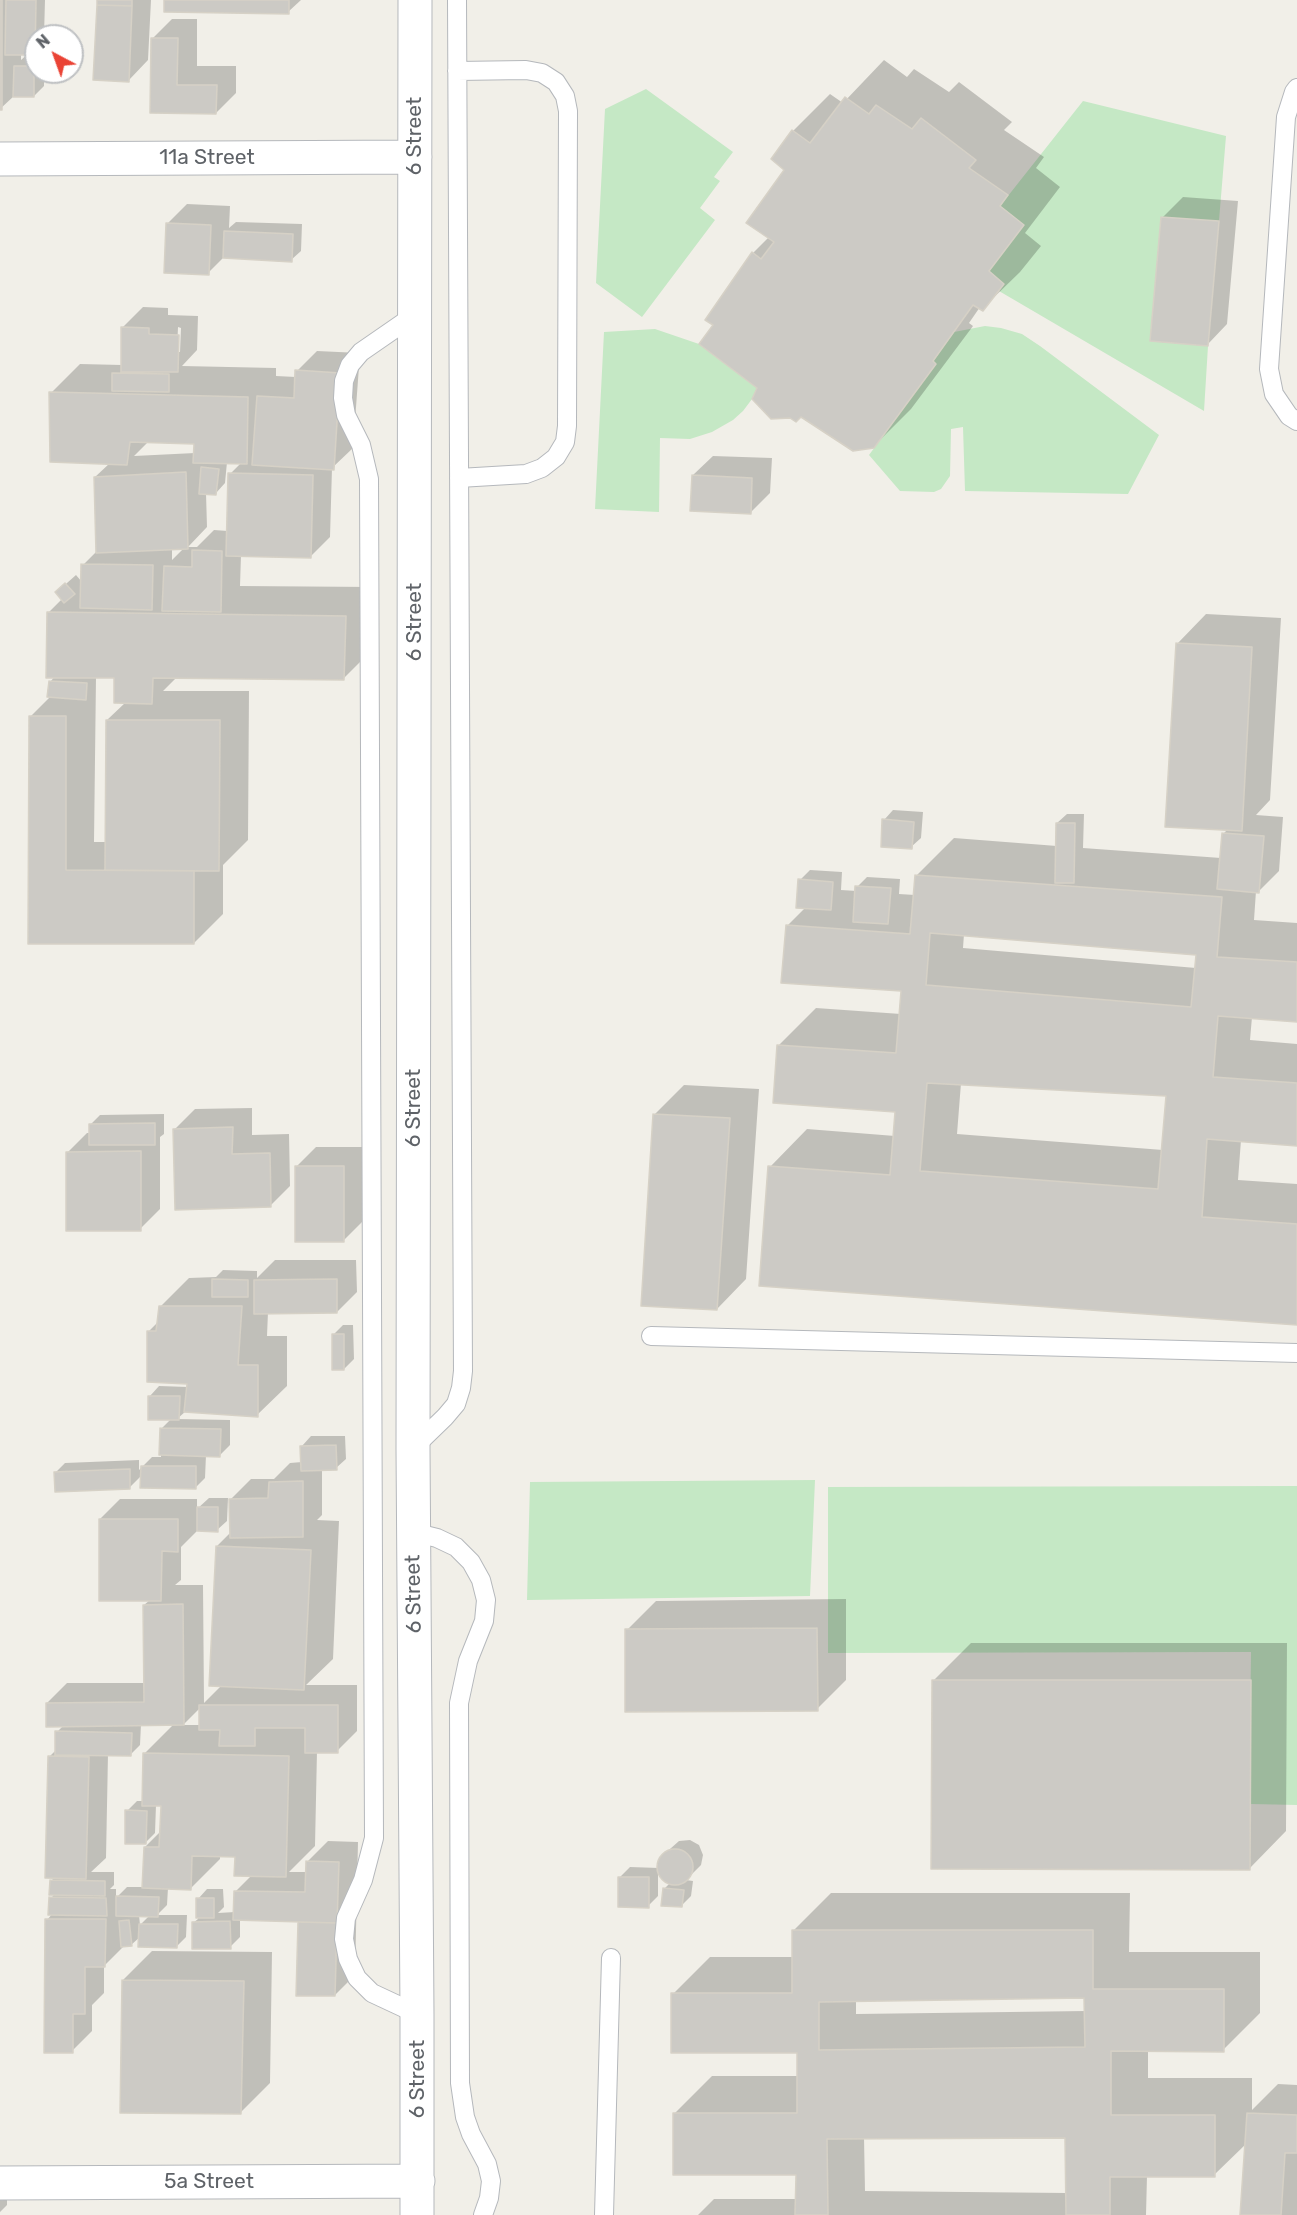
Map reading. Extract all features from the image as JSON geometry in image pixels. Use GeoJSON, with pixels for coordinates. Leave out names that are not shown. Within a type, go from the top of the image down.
{"type":"FeatureCollection","features":[{"type":"Feature","properties":{"kind":"street","name":"6 Street"},"geometry":{"type":"LineString","coordinates":[[410,5],[415,157],[416,314],[413,1532],[417,2215]]}},
{"type":"Feature","properties":{"kind":"street","name":"11a Street"},"geometry":{"type":"LineString","coordinates":[[0,159],[415,157]]}},
{"type":"Feature","properties":{"kind":"street","name":"5a Street"},"geometry":{"type":"LineString","coordinates":[[0,2183],[418,2181]]}},
{"type":"Feature","properties":{"kind":"lane"},"geometry":{"type":"LineString","coordinates":[[413,1448],[456,1404],[463,1371],[457,0]]}},
{"type":"Feature","properties":{"kind":"lane"},"geometry":{"type":"LineString","coordinates":[[457,71],[526,70],[542,73],[556,82],[565,96],[568,111],[567,414],[564,442],[556,457],[542,468],[526,474],[459,478]]}},
{"type":"Feature","properties":{"kind":"lane"},"geometry":{"type":"LineString","coordinates":[[1297,88],[1286,117],[1269,369],[1274,394],[1289,416],[1297,421]]}},
{"type":"Feature","properties":{"kind":"lane"},"geometry":{"type":"LineString","coordinates":[[416,314],[361,352],[350,365],[344,381],[343,398],[346,415],[361,445],[369,479],[374,1838],[363,1880],[346,1918],[344,1939],[348,1959],[357,1978],[372,1993],[417,2014]]}},
{"type":"Feature","properties":{"kind":"lane"},"geometry":{"type":"LineString","coordinates":[[651,1336],[1297,1353]]}},
{"type":"Feature","properties":{"kind":"lane"},"geometry":{"type":"LineString","coordinates":[[413,1532],[437,1538],[456,1547],[471,1562],[482,1580],[486,1600],[484,1621],[468,1660],[459,1703],[460,2083],[465,2117],[487,2164],[491,2181],[489,2198],[483,2215]]}},
{"type":"Feature","properties":{"kind":"lane"},"geometry":{"type":"LineString","coordinates":[[604,2215],[611,1958]]}},
{"type":"Feature","properties":{"kind":"green space"},"geometry":{"type":"Polygon","coordinates":[[[646,89],[733,152],[714,177],[720,181],[700,208],[715,220],[642,317],[596,283],[605,109],[646,89]]]}},
{"type":"Feature","properties":{"kind":"green space"},"geometry":{"type":"Polygon","coordinates":[[[1083,101],[1226,136],[1219,221],[1161,217],[1151,341],[1208,346],[1204,411],[999,291],[1004,284],[989,271],[1024,225],[1000,206],[1083,101]]]}},
{"type":"Feature","properties":{"kind":"green space"},"geometry":{"type":"Polygon","coordinates":[[[985,326],[1022,334],[1159,435],[1128,494],[965,491],[963,427],[951,429],[950,476],[941,489],[934,492],[900,491],[869,455],[936,364],[933,361],[954,332],[985,326]]]}},
{"type":"Feature","properties":{"kind":"green space"},"geometry":{"type":"Polygon","coordinates":[[[655,329],[699,344],[757,388],[743,411],[733,420],[712,432],[690,439],[660,438],[659,512],[595,509],[604,332],[655,329]]]}},
{"type":"Feature","properties":{"kind":"green space"},"geometry":{"type":"Polygon","coordinates":[[[815,1480],[810,1596],[527,1600],[530,1482],[815,1480]]]}},
{"type":"Feature","properties":{"kind":"green space"},"geometry":{"type":"Polygon","coordinates":[[[1297,1486],[1297,1805],[1249,1804],[1251,1652],[828,1653],[828,1487],[1297,1486]]]}},
{"type":"Feature","properties":{"kind":"building"},"geometry":{"type":"Polygon","coordinates":[[[0,0],[2,0],[2,110],[0,110],[0,0]]]}},
{"type":"Feature","properties":{"kind":"building"},"geometry":{"type":"Polygon","coordinates":[[[6,0],[36,0],[36,24],[24,24],[24,55],[5,55],[6,0]]]}},
{"type":"Feature","properties":{"kind":"building"},"geometry":{"type":"Polygon","coordinates":[[[97,0],[132,0],[132,6],[97,5],[97,0]]]}},
{"type":"Feature","properties":{"kind":"building"},"geometry":{"type":"Polygon","coordinates":[[[164,0],[289,0],[289,14],[164,12],[164,0]]]}},
{"type":"Feature","properties":{"kind":"building"},"geometry":{"type":"Polygon","coordinates":[[[97,5],[132,6],[129,82],[93,80],[97,5]]]}},
{"type":"Feature","properties":{"kind":"building"},"geometry":{"type":"Polygon","coordinates":[[[151,38],[178,38],[177,85],[217,85],[216,114],[150,113],[151,38]]]}},
{"type":"Feature","properties":{"kind":"building"},"geometry":{"type":"Polygon","coordinates":[[[14,66],[24,66],[24,84],[34,84],[34,97],[13,97],[14,66]]]}},
{"type":"Feature","properties":{"kind":"building"},"geometry":{"type":"Polygon","coordinates":[[[845,97],[869,114],[876,105],[912,129],[921,118],[976,160],[969,168],[1008,195],[1000,206],[1024,225],[989,271],[1004,284],[983,311],[973,305],[933,361],[936,364],[874,448],[853,451],[801,417],[796,422],[790,418],[771,419],[752,399],[757,388],[699,344],[713,325],[705,320],[752,252],[761,259],[774,242],[746,223],[784,170],[771,159],[792,130],[810,143],[845,97]]]}},
{"type":"Feature","properties":{"kind":"building"},"geometry":{"type":"Polygon","coordinates":[[[1161,217],[1219,221],[1208,346],[1150,341],[1161,217]]]}},
{"type":"Feature","properties":{"kind":"building"},"geometry":{"type":"Polygon","coordinates":[[[166,223],[211,225],[209,275],[164,273],[166,223]]]}},
{"type":"Feature","properties":{"kind":"building"},"geometry":{"type":"Polygon","coordinates":[[[224,231],[293,234],[292,262],[223,258],[224,231]]]}},
{"type":"Feature","properties":{"kind":"building"},"geometry":{"type":"Polygon","coordinates":[[[121,327],[149,328],[149,334],[179,335],[178,372],[121,372],[121,327]]]}},
{"type":"Feature","properties":{"kind":"building"},"geometry":{"type":"Polygon","coordinates":[[[295,370],[340,373],[334,470],[252,465],[257,396],[294,398],[295,370]]]}},
{"type":"Feature","properties":{"kind":"building"},"geometry":{"type":"Polygon","coordinates":[[[112,373],[169,374],[169,392],[112,391],[112,373]]]}},
{"type":"Feature","properties":{"kind":"building"},"geometry":{"type":"Polygon","coordinates":[[[49,392],[248,397],[247,464],[193,463],[194,444],[130,442],[127,465],[50,462],[49,392]]]}},
{"type":"Feature","properties":{"kind":"building"},"geometry":{"type":"Polygon","coordinates":[[[201,467],[219,469],[216,495],[199,494],[201,467]]]}},
{"type":"Feature","properties":{"kind":"building"},"geometry":{"type":"Polygon","coordinates":[[[186,472],[188,549],[96,553],[94,477],[186,472]]]}},
{"type":"Feature","properties":{"kind":"building"},"geometry":{"type":"Polygon","coordinates":[[[228,473],[313,475],[311,558],[226,556],[228,473]]]}},
{"type":"Feature","properties":{"kind":"building"},"geometry":{"type":"Polygon","coordinates":[[[692,475],[752,478],[751,514],[690,511],[692,475]]]}},
{"type":"Feature","properties":{"kind":"building"},"geometry":{"type":"Polygon","coordinates":[[[192,550],[222,551],[221,612],[162,611],[164,566],[192,567],[192,550]]]}},
{"type":"Feature","properties":{"kind":"building"},"geometry":{"type":"Polygon","coordinates":[[[81,564],[153,565],[152,610],[80,608],[81,564]]]}},
{"type":"Feature","properties":{"kind":"building"},"geometry":{"type":"Polygon","coordinates":[[[65,583],[75,594],[64,603],[55,592],[65,583]]]}},
{"type":"Feature","properties":{"kind":"building"},"geometry":{"type":"Polygon","coordinates":[[[47,612],[346,616],[344,680],[153,678],[152,704],[114,703],[114,678],[46,678],[47,612]]]}},
{"type":"Feature","properties":{"kind":"building"},"geometry":{"type":"Polygon","coordinates":[[[1176,643],[1252,647],[1242,831],[1165,827],[1176,643]]]}},
{"type":"Feature","properties":{"kind":"building"},"geometry":{"type":"Polygon","coordinates":[[[49,681],[87,683],[86,700],[47,697],[49,681]]]}},
{"type":"Feature","properties":{"kind":"building"},"geometry":{"type":"Polygon","coordinates":[[[29,716],[66,716],[66,870],[194,871],[194,944],[28,944],[29,716]]]}},
{"type":"Feature","properties":{"kind":"building"},"geometry":{"type":"Polygon","coordinates":[[[106,720],[220,720],[219,871],[105,870],[106,720]]]}},
{"type":"Feature","properties":{"kind":"building"},"geometry":{"type":"Polygon","coordinates":[[[882,819],[914,822],[912,849],[881,847],[882,819]]]}},
{"type":"Feature","properties":{"kind":"building"},"geometry":{"type":"Polygon","coordinates":[[[1056,823],[1075,823],[1074,883],[1055,883],[1056,823]]]}},
{"type":"Feature","properties":{"kind":"building"},"geometry":{"type":"Polygon","coordinates":[[[1222,833],[1264,836],[1259,893],[1217,889],[1222,833]]]}},
{"type":"Feature","properties":{"kind":"building"},"geometry":{"type":"Polygon","coordinates":[[[915,875],[1222,897],[1217,957],[1297,962],[1297,1022],[1218,1016],[1213,1077],[1297,1083],[1297,1146],[1207,1139],[1202,1217],[1297,1224],[1297,1325],[759,1286],[768,1166],[890,1175],[895,1112],[773,1103],[777,1045],[896,1053],[901,991],[781,983],[786,925],[910,934],[915,875]],[[930,933],[926,985],[1191,1007],[1196,955],[930,933]],[[927,1083],[920,1171],[1158,1189],[1166,1096],[927,1083]]]}},
{"type":"Feature","properties":{"kind":"building"},"geometry":{"type":"Polygon","coordinates":[[[798,879],[833,882],[831,910],[796,908],[798,879]]]}},
{"type":"Feature","properties":{"kind":"building"},"geometry":{"type":"Polygon","coordinates":[[[855,886],[891,888],[888,924],[853,922],[855,886]]]}},
{"type":"Feature","properties":{"kind":"building"},"geometry":{"type":"Polygon","coordinates":[[[653,1114],[730,1118],[717,1310],[641,1306],[653,1114]]]}},
{"type":"Feature","properties":{"kind":"building"},"geometry":{"type":"Polygon","coordinates":[[[155,1123],[155,1145],[89,1145],[89,1124],[155,1123]]]}},
{"type":"Feature","properties":{"kind":"building"},"geometry":{"type":"Polygon","coordinates":[[[233,1127],[232,1154],[270,1153],[271,1207],[175,1210],[173,1129],[233,1127]]]}},
{"type":"Feature","properties":{"kind":"building"},"geometry":{"type":"Polygon","coordinates":[[[141,1151],[141,1231],[66,1231],[66,1152],[141,1151]]]}},
{"type":"Feature","properties":{"kind":"building"},"geometry":{"type":"Polygon","coordinates":[[[295,1166],[344,1166],[344,1242],[295,1242],[295,1166]]]}},
{"type":"Feature","properties":{"kind":"building"},"geometry":{"type":"Polygon","coordinates":[[[212,1279],[248,1280],[248,1297],[212,1297],[212,1279]]]}},
{"type":"Feature","properties":{"kind":"building"},"geometry":{"type":"Polygon","coordinates":[[[337,1279],[337,1313],[254,1314],[254,1280],[337,1279]]]}},
{"type":"Feature","properties":{"kind":"building"},"geometry":{"type":"Polygon","coordinates":[[[159,1306],[242,1306],[238,1365],[258,1365],[258,1417],[184,1412],[187,1384],[147,1382],[147,1331],[156,1331],[159,1306]]]}},
{"type":"Feature","properties":{"kind":"building"},"geometry":{"type":"Polygon","coordinates":[[[332,1334],[344,1334],[344,1370],[332,1370],[332,1334]]]}},
{"type":"Feature","properties":{"kind":"building"},"geometry":{"type":"Polygon","coordinates":[[[148,1396],[180,1396],[179,1420],[148,1420],[148,1396]]]}},
{"type":"Feature","properties":{"kind":"building"},"geometry":{"type":"Polygon","coordinates":[[[160,1428],[221,1429],[220,1457],[159,1455],[160,1428]]]}},
{"type":"Feature","properties":{"kind":"building"},"geometry":{"type":"Polygon","coordinates":[[[336,1445],[337,1470],[301,1471],[300,1446],[336,1445]]]}},
{"type":"Feature","properties":{"kind":"building"},"geometry":{"type":"Polygon","coordinates":[[[141,1466],[196,1466],[196,1489],[140,1488],[141,1466]]]}},
{"type":"Feature","properties":{"kind":"building"},"geometry":{"type":"Polygon","coordinates":[[[130,1469],[130,1489],[55,1492],[54,1472],[130,1469]]]}},
{"type":"Feature","properties":{"kind":"building"},"geometry":{"type":"Polygon","coordinates":[[[303,1481],[303,1537],[230,1538],[229,1499],[268,1498],[269,1482],[303,1481]]]}},
{"type":"Feature","properties":{"kind":"building"},"geometry":{"type":"Polygon","coordinates":[[[197,1507],[218,1507],[218,1532],[197,1531],[197,1507]]]}},
{"type":"Feature","properties":{"kind":"building"},"geometry":{"type":"Polygon","coordinates":[[[99,1519],[178,1519],[178,1552],[162,1551],[161,1601],[99,1601],[99,1519]]]}},
{"type":"Feature","properties":{"kind":"building"},"geometry":{"type":"Polygon","coordinates":[[[216,1546],[311,1550],[304,1690],[209,1686],[216,1546]]]}},
{"type":"Feature","properties":{"kind":"building"},"geometry":{"type":"Polygon","coordinates":[[[183,1604],[184,1725],[46,1727],[46,1703],[144,1702],[143,1605],[183,1604]]]}},
{"type":"Feature","properties":{"kind":"building"},"geometry":{"type":"Polygon","coordinates":[[[817,1628],[818,1711],[625,1712],[625,1629],[817,1628]]]}},
{"type":"Feature","properties":{"kind":"building"},"geometry":{"type":"Polygon","coordinates":[[[932,1680],[1251,1680],[1250,1870],[931,1869],[932,1680]]]}},
{"type":"Feature","properties":{"kind":"building"},"geometry":{"type":"Polygon","coordinates":[[[199,1705],[338,1705],[338,1753],[305,1753],[305,1728],[255,1728],[255,1746],[219,1746],[220,1730],[199,1730],[199,1705]]]}},
{"type":"Feature","properties":{"kind":"building"},"geometry":{"type":"Polygon","coordinates":[[[55,1731],[132,1733],[131,1756],[55,1755],[55,1731]]]}},
{"type":"Feature","properties":{"kind":"building"},"geometry":{"type":"Polygon","coordinates":[[[143,1753],[289,1756],[286,1877],[234,1876],[235,1857],[192,1856],[191,1890],[142,1888],[144,1847],[159,1847],[161,1806],[142,1806],[143,1753]]]}},
{"type":"Feature","properties":{"kind":"building"},"geometry":{"type":"Polygon","coordinates":[[[48,1756],[89,1757],[86,1879],[45,1878],[48,1756]]]}},
{"type":"Feature","properties":{"kind":"building"},"geometry":{"type":"Polygon","coordinates":[[[125,1810],[147,1811],[146,1844],[125,1844],[125,1810]]]}},
{"type":"Feature","properties":{"kind":"building"},"geometry":{"type":"Polygon","coordinates":[[[675,1849],[688,1854],[693,1867],[688,1880],[675,1885],[662,1880],[657,1867],[662,1854],[675,1849]]]}},
{"type":"Feature","properties":{"kind":"building"},"geometry":{"type":"Polygon","coordinates":[[[306,1861],[339,1862],[337,1923],[233,1920],[234,1891],[305,1892],[306,1861]]]}},
{"type":"Feature","properties":{"kind":"building"},"geometry":{"type":"Polygon","coordinates":[[[618,1877],[649,1877],[649,1908],[618,1907],[618,1877]]]}},
{"type":"Feature","properties":{"kind":"building"},"geometry":{"type":"Polygon","coordinates":[[[50,1880],[105,1881],[105,1896],[49,1895],[50,1880]]]}},
{"type":"Feature","properties":{"kind":"building"},"geometry":{"type":"Polygon","coordinates":[[[663,1888],[684,1890],[682,1907],[661,1906],[663,1888]]]}},
{"type":"Feature","properties":{"kind":"building"},"geometry":{"type":"Polygon","coordinates":[[[116,1896],[159,1897],[158,1917],[116,1916],[116,1896]]]}},
{"type":"Feature","properties":{"kind":"building"},"geometry":{"type":"Polygon","coordinates":[[[49,1897],[106,1898],[107,1916],[48,1915],[49,1897]]]}},
{"type":"Feature","properties":{"kind":"building"},"geometry":{"type":"Polygon","coordinates":[[[196,1898],[214,1898],[214,1918],[196,1918],[196,1898]]]}},
{"type":"Feature","properties":{"kind":"building"},"geometry":{"type":"Polygon","coordinates":[[[45,1919],[106,1919],[105,1967],[85,1967],[85,2014],[73,2014],[73,2053],[44,2053],[45,1919]]]}},
{"type":"Feature","properties":{"kind":"building"},"geometry":{"type":"Polygon","coordinates":[[[129,1920],[132,1946],[121,1947],[119,1921],[129,1920]]]}},
{"type":"Feature","properties":{"kind":"building"},"geometry":{"type":"Polygon","coordinates":[[[230,1921],[231,1949],[192,1949],[192,1922],[230,1921]]]}},
{"type":"Feature","properties":{"kind":"building"},"geometry":{"type":"Polygon","coordinates":[[[298,1922],[337,1923],[335,1996],[296,1996],[298,1922]]]}},
{"type":"Feature","properties":{"kind":"building"},"geometry":{"type":"Polygon","coordinates":[[[139,1924],[178,1924],[177,1948],[138,1947],[139,1924]]]}},
{"type":"Feature","properties":{"kind":"building"},"geometry":{"type":"Polygon","coordinates":[[[792,1930],[1093,1930],[1093,1989],[1224,1989],[1224,2052],[1111,2051],[1111,2115],[1215,2115],[1215,2177],[1110,2177],[1110,2215],[1066,2215],[1065,2138],[827,2139],[828,2215],[795,2215],[796,2175],[673,2175],[673,2113],[797,2113],[797,2053],[671,2053],[671,1993],[792,1993],[792,1930]],[[1084,1998],[819,2002],[819,2050],[1085,2047],[1084,1998]]]}},
{"type":"Feature","properties":{"kind":"building"},"geometry":{"type":"Polygon","coordinates":[[[122,1980],[244,1981],[241,2114],[120,2113],[122,1980]]]}},
{"type":"Feature","properties":{"kind":"building"},"geometry":{"type":"Polygon","coordinates":[[[1247,2113],[1297,2115],[1297,2153],[1285,2153],[1281,2215],[1240,2215],[1247,2113]]]}}]}
